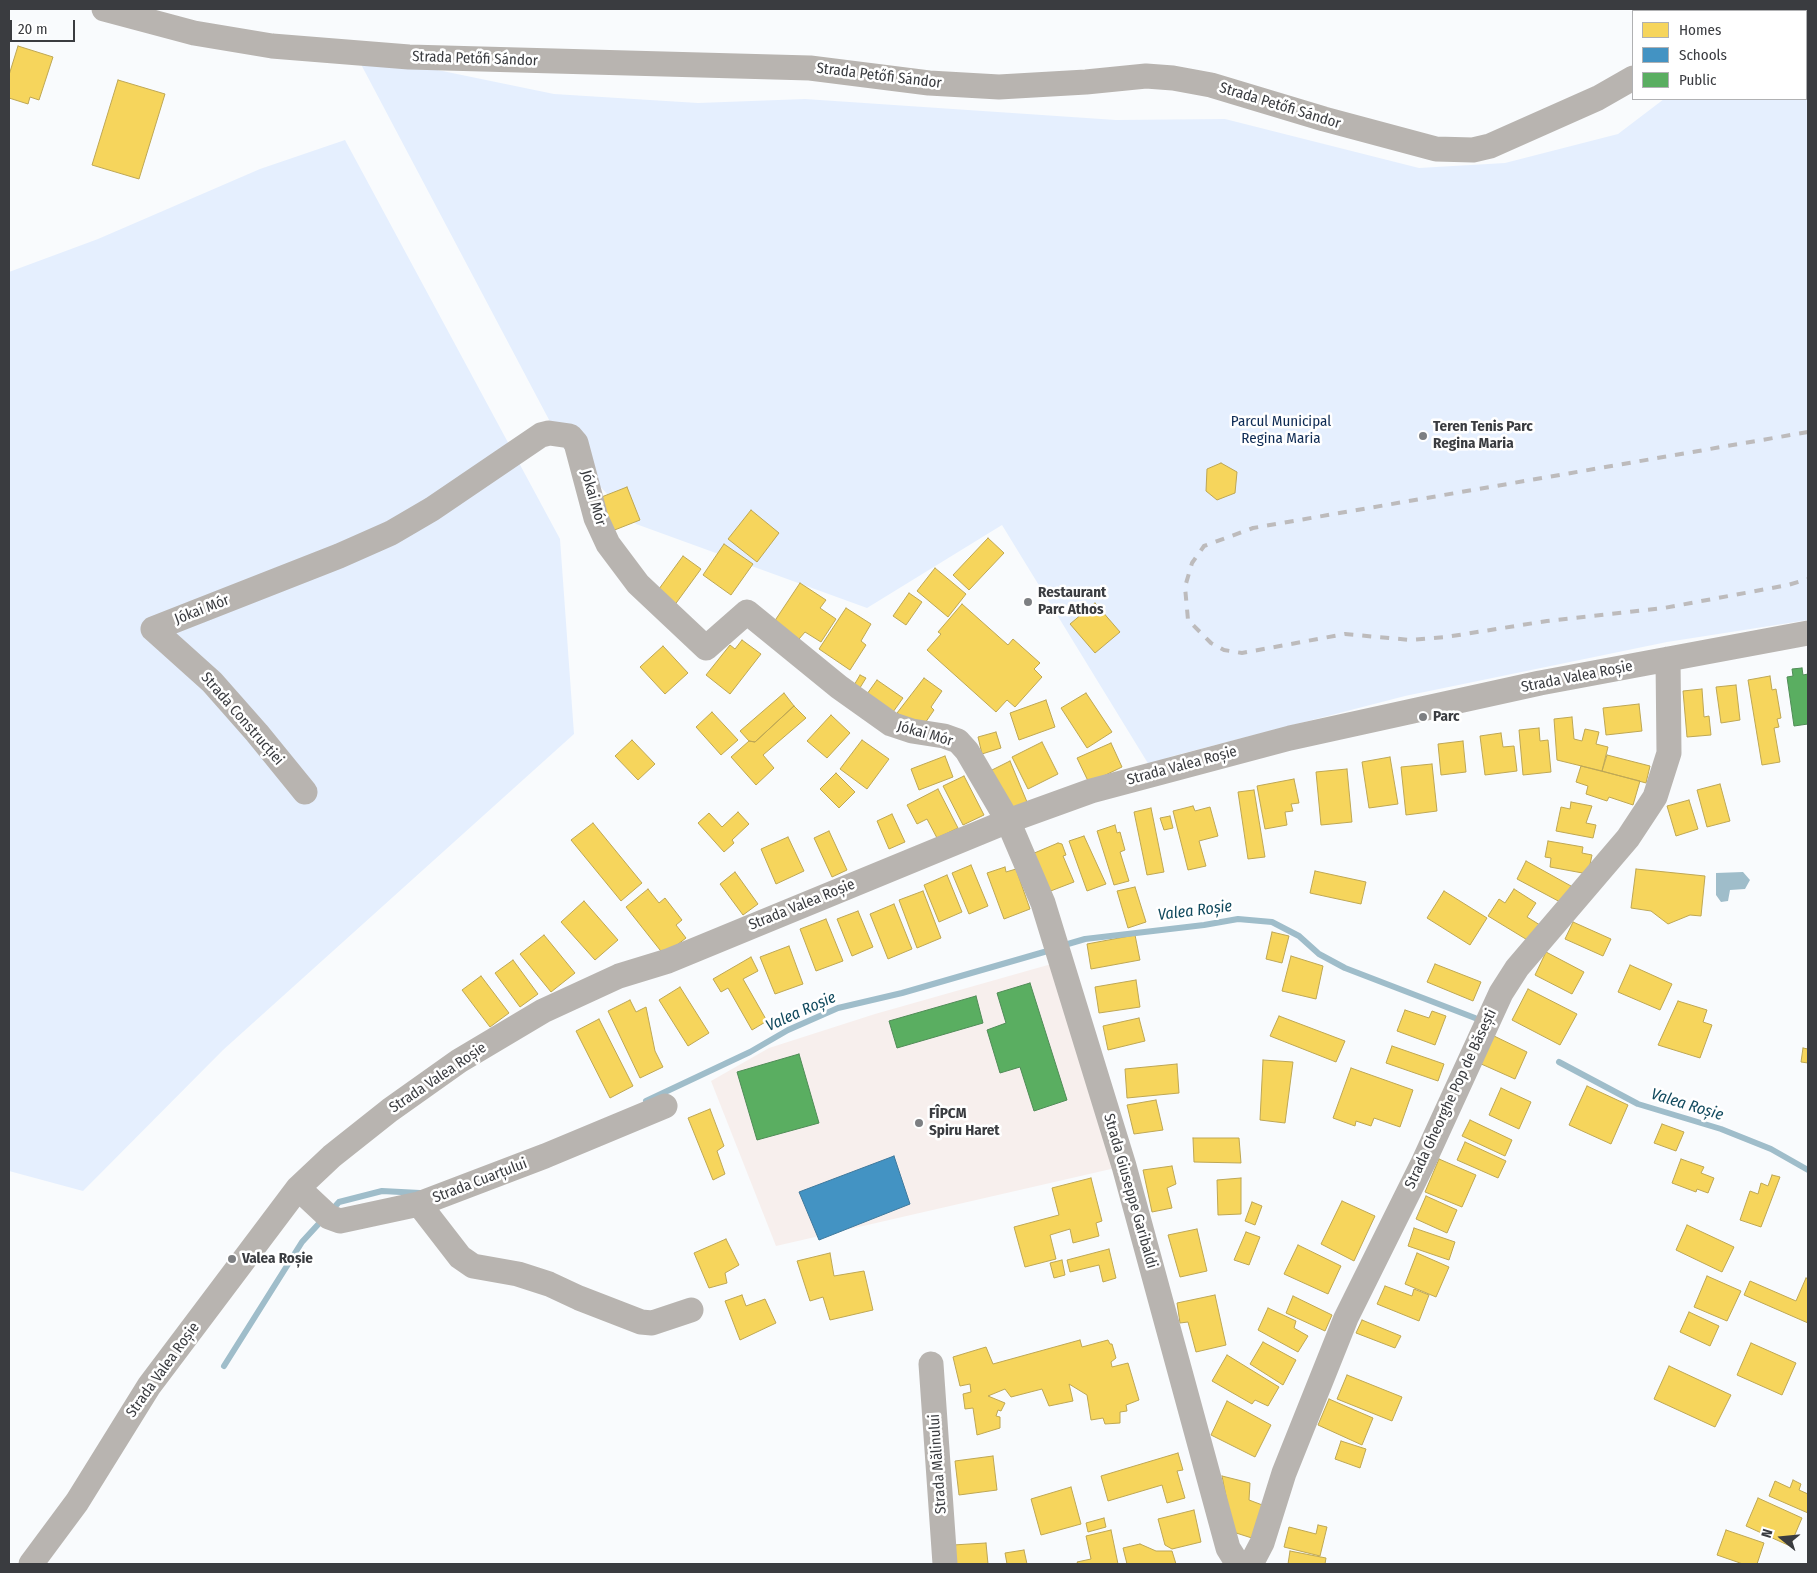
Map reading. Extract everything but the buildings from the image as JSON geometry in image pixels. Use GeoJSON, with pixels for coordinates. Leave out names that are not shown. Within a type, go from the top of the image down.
{"type":"FeatureCollection","features":[{"type":"Feature","properties":{"kind":"street","name":"Strada Petőfi Sándor"},"geometry":{"type":"LineString","coordinates":[[104,9],[194,33],[272,46],[409,57],[810,68],[930,84],[999,87],[1086,82],[1146,76],[1174,78],[1212,85],[1324,120],[1436,149],[1473,150],[1490,146],[1598,98],[1632,79]]}},
{"type":"Feature","properties":{"kind":"street","name":"Jókai Mór"},"geometry":{"type":"LineString","coordinates":[[153,629],[339,556],[391,533],[432,509],[541,435],[558,433],[570,436],[578,448],[596,518],[608,544],[638,584],[706,648],[747,612],[839,687],[891,724],[912,731],[944,736],[958,741],[967,751],[1008,821]]}},
{"type":"Feature","properties":{"kind":"street","name":"Strada Construcției"},"geometry":{"type":"LineString","coordinates":[[153,629],[212,682],[257,732],[305,792]]}},
{"type":"Feature","properties":{"kind":"street","name":"Strada Valea Roșie"},"geometry":{"type":"LineString","coordinates":[[31,1564],[77,1502],[149,1386],[298,1188],[332,1156],[390,1110],[460,1061],[543,1011],[619,976],[668,961],[1008,821],[1091,791],[1290,738],[1540,683],[1808,633]]}},
{"type":"Feature","properties":{"kind":"street","name":"Strada Gheorghe Pop de Băsești"},"geometry":{"type":"LineString","coordinates":[[1251,1564],[1262,1544],[1284,1473],[1346,1318],[1424,1161],[1500,993],[1517,968],[1628,838],[1654,797],[1669,753],[1668,659]]}},
{"type":"Feature","properties":{"kind":"street","name":"Strada Giuseppe Garibaldi"},"geometry":{"type":"LineString","coordinates":[[1008,821],[1044,903],[1124,1166],[1228,1548],[1238,1564]]}},
{"type":"Feature","properties":{"kind":"street","name":"Strada Cuarțului"},"geometry":{"type":"LineString","coordinates":[[298,1188],[329,1217],[340,1221],[420,1204],[545,1156],[665,1106]]}},
{"type":"Feature","properties":{"kind":"street"},"geometry":{"type":"LineString","coordinates":[[420,1204],[460,1257],[473,1266],[518,1274],[549,1284],[641,1322],[652,1323],[691,1310]]}},
{"type":"Feature","properties":{"kind":"street","name":"Strada Mălinului"},"geometry":{"type":"LineString","coordinates":[[931,1364],[945,1564]]}},
{"type":"Feature","properties":{"kind":"shaded area"},"geometry":{"type":"Polygon","coordinates":[[[1743,872],[1750,880],[1745,889],[1730,890],[1728,901],[1721,902],[1716,895],[1716,873],[1743,872]]]}},
{"type":"Feature","properties":{"kind":"shaded area","name":"FÎPCM Spiru Haret"},"geometry":{"type":"Polygon","coordinates":[[[1062,961],[1124,1166],[776,1246],[711,1081],[769,1048],[875,1014],[1062,961]]]}},
{"type":"Feature","properties":{"kind":"green space","name":"Parcul Municipal Regina Maria"},"geometry":{"type":"Polygon","coordinates":[[[1808,50],[1808,620],[1667,642],[1405,696],[1173,756],[1149,765],[1002,525],[867,608],[636,524],[565,450],[355,53],[554,94],[698,103],[805,99],[1116,120],[1225,119],[1419,168],[1505,163],[1618,134],[1663,100],[1807,100],[1808,50]]]}},
{"type":"Feature","properties":{"kind":"green space"},"geometry":{"type":"Polygon","coordinates":[[[345,140],[560,539],[574,734],[223,1050],[83,1191],[9,1171],[9,272],[98,239],[260,169],[345,140]]]}},
{"type":"Feature","properties":{"kind":"waterway","name":"Valea Roșie"},"geometry":{"type":"LineString","coordinates":[[1061,946],[1085,939],[1204,925],[1238,919],[1272,922],[1299,936],[1319,954],[1345,968],[1475,1018]]}},
{"type":"Feature","properties":{"kind":"waterway","name":"Valea Roșie"},"geometry":{"type":"LineString","coordinates":[[646,1101],[750,1052],[788,1030],[838,1008],[902,993],[1051,950]]}},
{"type":"Feature","properties":{"kind":"waterway","name":"Valea Roșie"},"geometry":{"type":"LineString","coordinates":[[1559,1062],[1638,1104],[1721,1129],[1771,1149],[1808,1170]]}},
{"type":"Feature","properties":{"kind":"waterway","name":"Valea Roșie"},"geometry":{"type":"LineString","coordinates":[[331,1211],[339,1202],[382,1191],[420,1193]]}},
{"type":"Feature","properties":{"kind":"waterway","name":"Valea Roșie"},"geometry":{"type":"LineString","coordinates":[[224,1366],[302,1242],[324,1218]]}},
{"type":"Feature","properties":{"kind":"railway"},"geometry":{"type":"LineString","coordinates":[[1808,432],[1253,528],[1204,546],[1192,563],[1185,587],[1188,620],[1211,643],[1224,650],[1242,653],[1345,634],[1411,640],[1446,637],[1547,621],[1664,608],[1788,585],[1808,579]]}},
{"type":"Feature","properties":{"kind":"place","name":"Teren Tenis Parc Regina Maria"},"geometry":{"type":"Point","coordinates":[1423,436]}},
{"type":"Feature","properties":{"kind":"place","name":"Restaurant Parc Athos"},"geometry":{"type":"Point","coordinates":[1028,602]}},
{"type":"Feature","properties":{"kind":"place","name":"Parc"},"geometry":{"type":"Point","coordinates":[1423,717]}},
{"type":"Feature","properties":{"kind":"place","name":"FÎPCM Spiru Haret"},"geometry":{"type":"Point","coordinates":[919,1123]}},
{"type":"Feature","properties":{"kind":"place","name":"Valea Roșie"},"geometry":{"type":"Point","coordinates":[232,1259]}}]}
